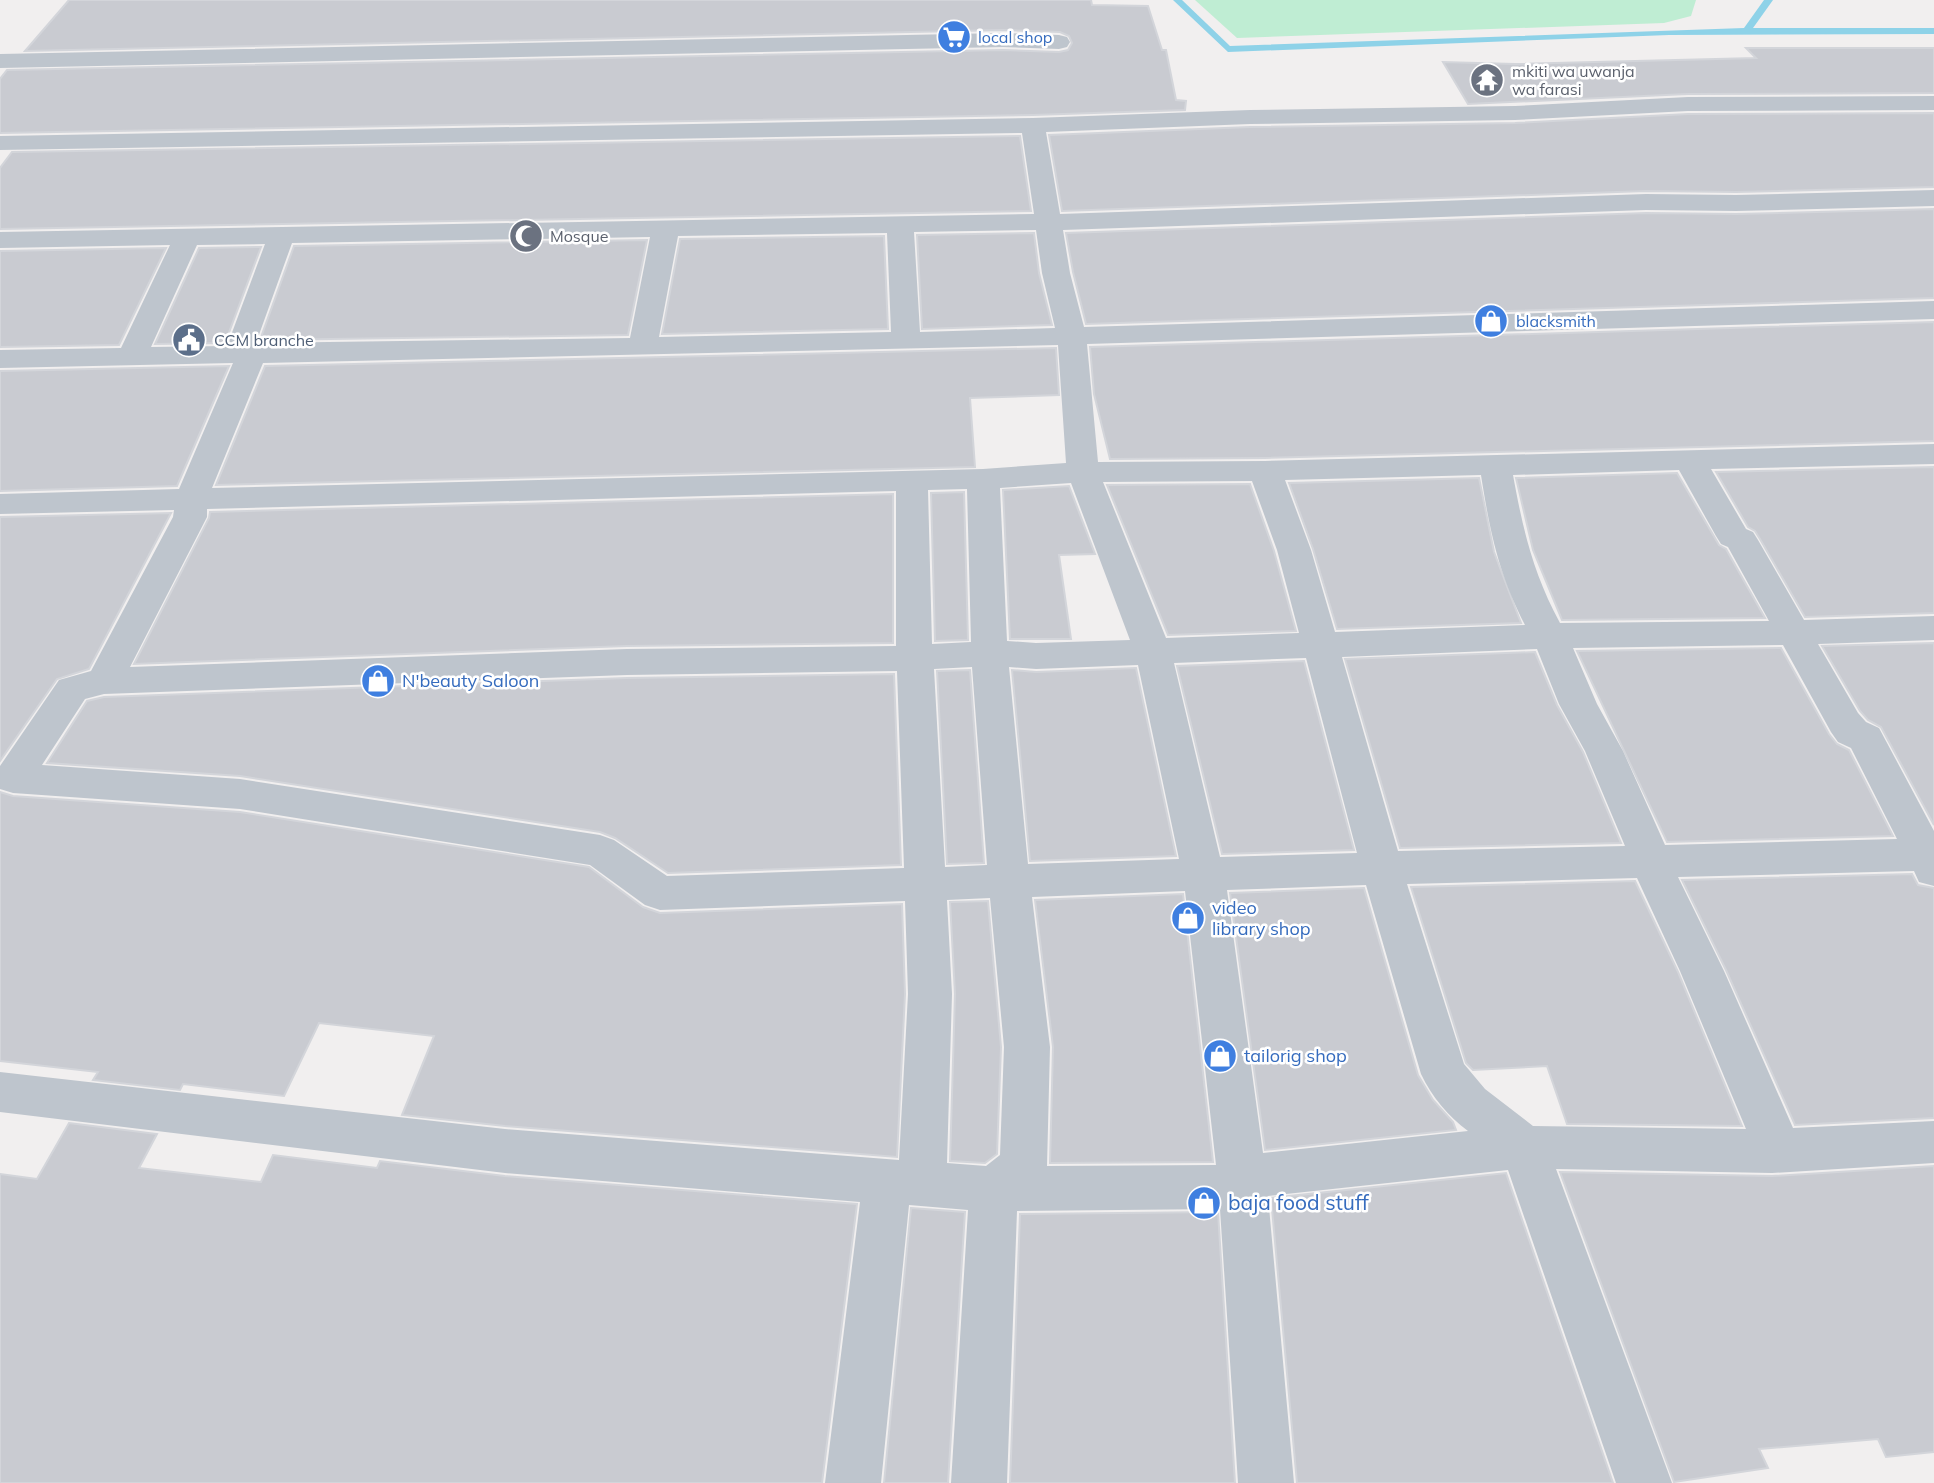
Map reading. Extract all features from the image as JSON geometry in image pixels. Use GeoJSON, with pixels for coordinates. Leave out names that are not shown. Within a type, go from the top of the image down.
{"type":"FeatureCollection","features":[{"type":"Feature","properties":{"kind":"street"},"geometry":{"type":"LineString","coordinates":[[0,61],[591,47],[1003,40],[1059,42]]}},
{"type":"Feature","properties":{"kind":"street"},"geometry":{"type":"LineString","coordinates":[[0,143],[1033,125],[1250,117],[1515,113],[1688,104],[1934,103]]}},
{"type":"Feature","properties":{"kind":"street"},"geometry":{"type":"LineString","coordinates":[[1033,125],[1048,222],[1072,337],[1083,472],[1153,651],[1204,876],[1242,1177],[1266,1483]]}},
{"type":"Feature","properties":{"kind":"street"},"geometry":{"type":"LineString","coordinates":[[0,240],[1048,222],[1646,202],[1736,203],[1934,198]]}},
{"type":"Feature","properties":{"kind":"street"},"geometry":{"type":"LineString","coordinates":[[900,223],[906,341]]}},
{"type":"Feature","properties":{"kind":"street"},"geometry":{"type":"LineString","coordinates":[[643,347],[653,284],[666,228]]}},
{"type":"Feature","properties":{"kind":"street"},"geometry":{"type":"LineString","coordinates":[[251,356],[241,344],[281,236]]}},
{"type":"Feature","properties":{"kind":"street"},"geometry":{"type":"LineString","coordinates":[[131,357],[148,326],[187,237]]}},
{"type":"Feature","properties":{"kind":"street"},"geometry":{"type":"LineString","coordinates":[[0,359],[251,356],[1072,337],[1218,330],[1934,310]]}},
{"type":"Feature","properties":{"kind":"street"},"geometry":{"type":"LineString","coordinates":[[104,681],[190,517],[192,498],[251,356]]}},
{"type":"Feature","properties":{"kind":"street"},"geometry":{"type":"LineString","coordinates":[[0,503],[984,479],[1083,472],[1265,471],[1934,454]]}},
{"type":"Feature","properties":{"kind":"street"},"geometry":{"type":"LineString","coordinates":[[6,779],[240,794],[600,850],[660,893],[1383,868],[1653,861],[1931,860],[1865,738],[1852,732],[1844,722],[1796,633],[1770,594],[1741,541],[1733,536],[1689,459]]}},
{"type":"Feature","properties":{"kind":"street"},"geometry":{"type":"LineString","coordinates":[[1495,465],[1509,544],[1530,600],[1578,704],[1604,751],[1631,817],[1653,861],[1655,872],[1702,971],[1771,1132],[1772,1151]]}},
{"type":"Feature","properties":{"kind":"street"},"geometry":{"type":"LineString","coordinates":[[1265,471],[1294,550],[1408,960],[1444,1074],[1468,1104],[1524,1147],[1644,1483]]}},
{"type":"Feature","properties":{"kind":"street"},"geometry":{"type":"LineString","coordinates":[[853,1483],[904,1182],[930,994],[910,516],[912,479]]}},
{"type":"Feature","properties":{"kind":"street"},"geometry":{"type":"LineString","coordinates":[[979,1483],[994,1189],[1023,1166],[1025,1025],[1010,882],[984,560],[984,479]]}},
{"type":"Feature","properties":{"kind":"street"},"geometry":{"type":"LineString","coordinates":[[6,779],[72,689],[104,681],[627,662],[915,658],[991,653],[1037,656],[1548,636],[1796,633],[1934,628]]}},
{"type":"Feature","properties":{"kind":"street"},"geometry":{"type":"LineString","coordinates":[[0,1092],[505,1151],[994,1189],[1214,1188],[1242,1177],[1524,1147],[1772,1151],[1934,1142]]}},
{"type":"Feature","properties":{"kind":"green space"},"geometry":{"type":"Polygon","coordinates":[[[1195,0],[1696,0],[1691,16],[1664,23],[1237,38],[1195,0]]]}},
{"type":"Feature","properties":{"kind":"building"},"geometry":{"type":"Polygon","coordinates":[[[69,0],[1091,0],[1092,5],[1148,6],[1162,50],[1166,50],[1176,100],[1186,101],[1185,110],[1033,115],[0,133],[0,79],[7,70],[1003,50],[1059,52],[1068,50],[1072,43],[1069,36],[1060,32],[1003,30],[25,51],[69,0]]]}},
{"type":"Feature","properties":{"kind":"building"},"geometry":{"type":"Polygon","coordinates":[[[1746,48],[1934,48],[1934,93],[1688,94],[1468,104],[1443,62],[1515,64],[1756,58],[1746,48]]]}},
{"type":"Feature","properties":{"kind":"building"},"geometry":{"type":"Polygon","coordinates":[[[1934,113],[1934,187],[1736,192],[1646,191],[1062,211],[1049,135],[1250,127],[1515,123],[1688,114],[1934,113]]]}},
{"type":"Feature","properties":{"kind":"building"},"geometry":{"type":"Polygon","coordinates":[[[1020,136],[1031,211],[0,229],[0,168],[12,152],[1020,136]]]}},
{"type":"Feature","properties":{"kind":"building"},"geometry":{"type":"Polygon","coordinates":[[[1934,209],[1934,298],[1086,324],[1066,233],[1646,213],[1736,214],[1934,209]]]}},
{"type":"Feature","properties":{"kind":"building"},"geometry":{"type":"Polygon","coordinates":[[[1034,233],[1039,273],[1052,325],[922,329],[917,235],[1034,233]]]}},
{"type":"Feature","properties":{"kind":"building"},"geometry":{"type":"Polygon","coordinates":[[[884,236],[888,329],[662,334],[680,239],[884,236]]]}},
{"type":"Feature","properties":{"kind":"building"},"geometry":{"type":"Polygon","coordinates":[[[647,240],[628,335],[260,340],[294,246],[647,240]]]}},
{"type":"Feature","properties":{"kind":"building"},"geometry":{"type":"Polygon","coordinates":[[[261,247],[225,343],[155,344],[199,248],[261,247]]]}},
{"type":"Feature","properties":{"kind":"building"},"geometry":{"type":"Polygon","coordinates":[[[166,248],[119,345],[0,347],[0,251],[166,248]]]}},
{"type":"Feature","properties":{"kind":"building"},"geometry":{"type":"Polygon","coordinates":[[[1934,322],[1934,441],[1265,458],[1110,459],[1094,394],[1090,347],[1934,322]]]}},
{"type":"Feature","properties":{"kind":"building"},"geometry":{"type":"Polygon","coordinates":[[[1056,348],[1059,395],[970,398],[975,467],[216,485],[265,366],[1056,348]]]}},
{"type":"Feature","properties":{"kind":"building"},"geometry":{"type":"Polygon","coordinates":[[[229,366],[177,486],[0,491],[0,371],[229,366]]]}},
{"type":"Feature","properties":{"kind":"building"},"geometry":{"type":"Polygon","coordinates":[[[1934,467],[1934,613],[1805,617],[1760,539],[1755,531],[1748,527],[1716,472],[1934,467]]]}},
{"type":"Feature","properties":{"kind":"building"},"geometry":{"type":"Polygon","coordinates":[[[1677,473],[1719,545],[1726,549],[1765,618],[1562,620],[1533,550],[1516,478],[1677,473]]]}},
{"type":"Feature","properties":{"kind":"building"},"geometry":{"type":"Polygon","coordinates":[[[1479,478],[1494,552],[1521,623],[1337,629],[1313,549],[1289,483],[1479,478]]]}},
{"type":"Feature","properties":{"kind":"building"},"geometry":{"type":"Polygon","coordinates":[[[1250,484],[1274,551],[1296,631],[1168,635],[1107,485],[1250,484]]]}},
{"type":"Feature","properties":{"kind":"building"},"geometry":{"type":"Polygon","coordinates":[[[1069,486],[1095,554],[1059,555],[1071,639],[1010,639],[1003,490],[1069,486]]]}},
{"type":"Feature","properties":{"kind":"building"},"geometry":{"type":"Polygon","coordinates":[[[964,492],[968,640],[935,641],[931,493],[964,492]]]}},
{"type":"Feature","properties":{"kind":"building"},"geometry":{"type":"Polygon","coordinates":[[[893,494],[893,643],[627,646],[134,664],[210,512],[893,494]]]}},
{"type":"Feature","properties":{"kind":"building"},"geometry":{"type":"Polygon","coordinates":[[[171,513],[89,669],[57,679],[0,761],[0,517],[171,513]]]}},
{"type":"Feature","properties":{"kind":"building"},"geometry":{"type":"Polygon","coordinates":[[[1934,643],[1934,825],[1881,727],[1868,720],[1860,711],[1822,646],[1934,643]]]}},
{"type":"Feature","properties":{"kind":"building"},"geometry":{"type":"Polygon","coordinates":[[[1781,648],[1829,734],[1837,744],[1849,750],[1893,836],[1667,842],[1577,651],[1781,648]]]}},
{"type":"Feature","properties":{"kind":"building"},"geometry":{"type":"Polygon","coordinates":[[[1535,652],[1557,705],[1583,752],[1621,843],[1400,848],[1345,659],[1535,652]]]}},
{"type":"Feature","properties":{"kind":"building"},"geometry":{"type":"Polygon","coordinates":[[[1304,661],[1354,850],[1222,854],[1177,666],[1304,661]]]}},
{"type":"Feature","properties":{"kind":"building"},"geometry":{"type":"Polygon","coordinates":[[[1136,668],[1176,856],[1030,861],[1012,670],[1036,672],[1136,668]]]}},
{"type":"Feature","properties":{"kind":"building"},"geometry":{"type":"Polygon","coordinates":[[[970,670],[984,863],[947,864],[937,671],[970,670]]]}},
{"type":"Feature","properties":{"kind":"building"},"geometry":{"type":"Polygon","coordinates":[[[894,674],[901,865],[668,873],[615,838],[600,832],[240,776],[47,763],[87,701],[104,697],[627,678],[894,674]]]}},
{"type":"Feature","properties":{"kind":"building"},"geometry":{"type":"Polygon","coordinates":[[[0,792],[13,796],[240,812],[589,867],[643,907],[660,913],[902,904],[905,994],[897,1157],[505,1126],[402,1115],[434,1036],[319,1023],[284,1096],[183,1084],[180,1090],[93,1080],[98,1072],[0,1061],[0,792]]]}},
{"type":"Feature","properties":{"kind":"building"},"geometry":{"type":"Polygon","coordinates":[[[1912,874],[1918,885],[1934,888],[1934,1118],[1795,1125],[1726,970],[1682,880],[1912,874]]]}},
{"type":"Feature","properties":{"kind":"building"},"geometry":{"type":"Polygon","coordinates":[[[1635,881],[1678,972],[1742,1126],[1567,1124],[1547,1066],[1473,1070],[1466,1063],[1411,887],[1635,881]]]}},
{"type":"Feature","properties":{"kind":"building"},"geometry":{"type":"Polygon","coordinates":[[[1364,888],[1418,1075],[1456,1130],[1265,1150],[1230,893],[1364,888]]]}},
{"type":"Feature","properties":{"kind":"building"},"geometry":{"type":"Polygon","coordinates":[[[1183,894],[1213,1162],[1050,1163],[1053,1047],[1035,900],[1183,894]]]}},
{"type":"Feature","properties":{"kind":"building"},"geometry":{"type":"Polygon","coordinates":[[[988,901],[1001,1047],[997,1154],[985,1163],[950,1161],[955,994],[950,902],[988,901]]]}},
{"type":"Feature","properties":{"kind":"building"},"geometry":{"type":"Polygon","coordinates":[[[69,1123],[157,1134],[139,1168],[261,1182],[273,1155],[377,1168],[380,1161],[505,1176],[857,1204],[822,1483],[0,1483],[0,1174],[37,1179],[69,1123]]]}},
{"type":"Feature","properties":{"kind":"building"},"geometry":{"type":"Polygon","coordinates":[[[1934,1166],[1934,1452],[1886,1457],[1878,1439],[1759,1449],[1768,1468],[1674,1482],[1560,1172],[1772,1176],[1934,1166]]]}},
{"type":"Feature","properties":{"kind":"building"},"geometry":{"type":"Polygon","coordinates":[[[1506,1173],[1613,1483],[1297,1483],[1271,1198],[1506,1173]]]}},
{"type":"Feature","properties":{"kind":"building"},"geometry":{"type":"Polygon","coordinates":[[[911,1208],[965,1212],[948,1483],[884,1483],[911,1208]]]}},
{"type":"Feature","properties":{"kind":"building"},"geometry":{"type":"Polygon","coordinates":[[[1218,1212],[1235,1483],[1010,1483],[1020,1214],[1218,1212]]]}},
{"type":"Feature","properties":{"kind":"waterway"},"geometry":{"type":"LineString","coordinates":[[1177,0],[1228,49],[1669,32],[1934,31]]}},
{"type":"Feature","properties":{"kind":"waterway"},"geometry":{"type":"LineString","coordinates":[[1747,30],[1769,0]]}},
{"type":"Feature","properties":{"kind":"place","name":"local shop"},"geometry":{"type":"Point","coordinates":[954,37]}},
{"type":"Feature","properties":{"kind":"place","name":"mkiti wa uwanja wa farasi"},"geometry":{"type":"Point","coordinates":[1487,80]}},
{"type":"Feature","properties":{"kind":"place","name":"Mosque"},"geometry":{"type":"Point","coordinates":[526,236]}},
{"type":"Feature","properties":{"kind":"place","name":"blacksmith"},"geometry":{"type":"Point","coordinates":[1491,321]}},
{"type":"Feature","properties":{"kind":"place","name":"CCM branche"},"geometry":{"type":"Point","coordinates":[189,340]}},
{"type":"Feature","properties":{"kind":"place","name":"N'beauty Saloon"},"geometry":{"type":"Point","coordinates":[378,681]}},
{"type":"Feature","properties":{"kind":"place","name":"video library shop"},"geometry":{"type":"Point","coordinates":[1188,918]}},
{"type":"Feature","properties":{"kind":"place","name":"tailorig shop"},"geometry":{"type":"Point","coordinates":[1220,1056]}},
{"type":"Feature","properties":{"kind":"place","name":"baja food stuff"},"geometry":{"type":"Point","coordinates":[1204,1203]}}]}
